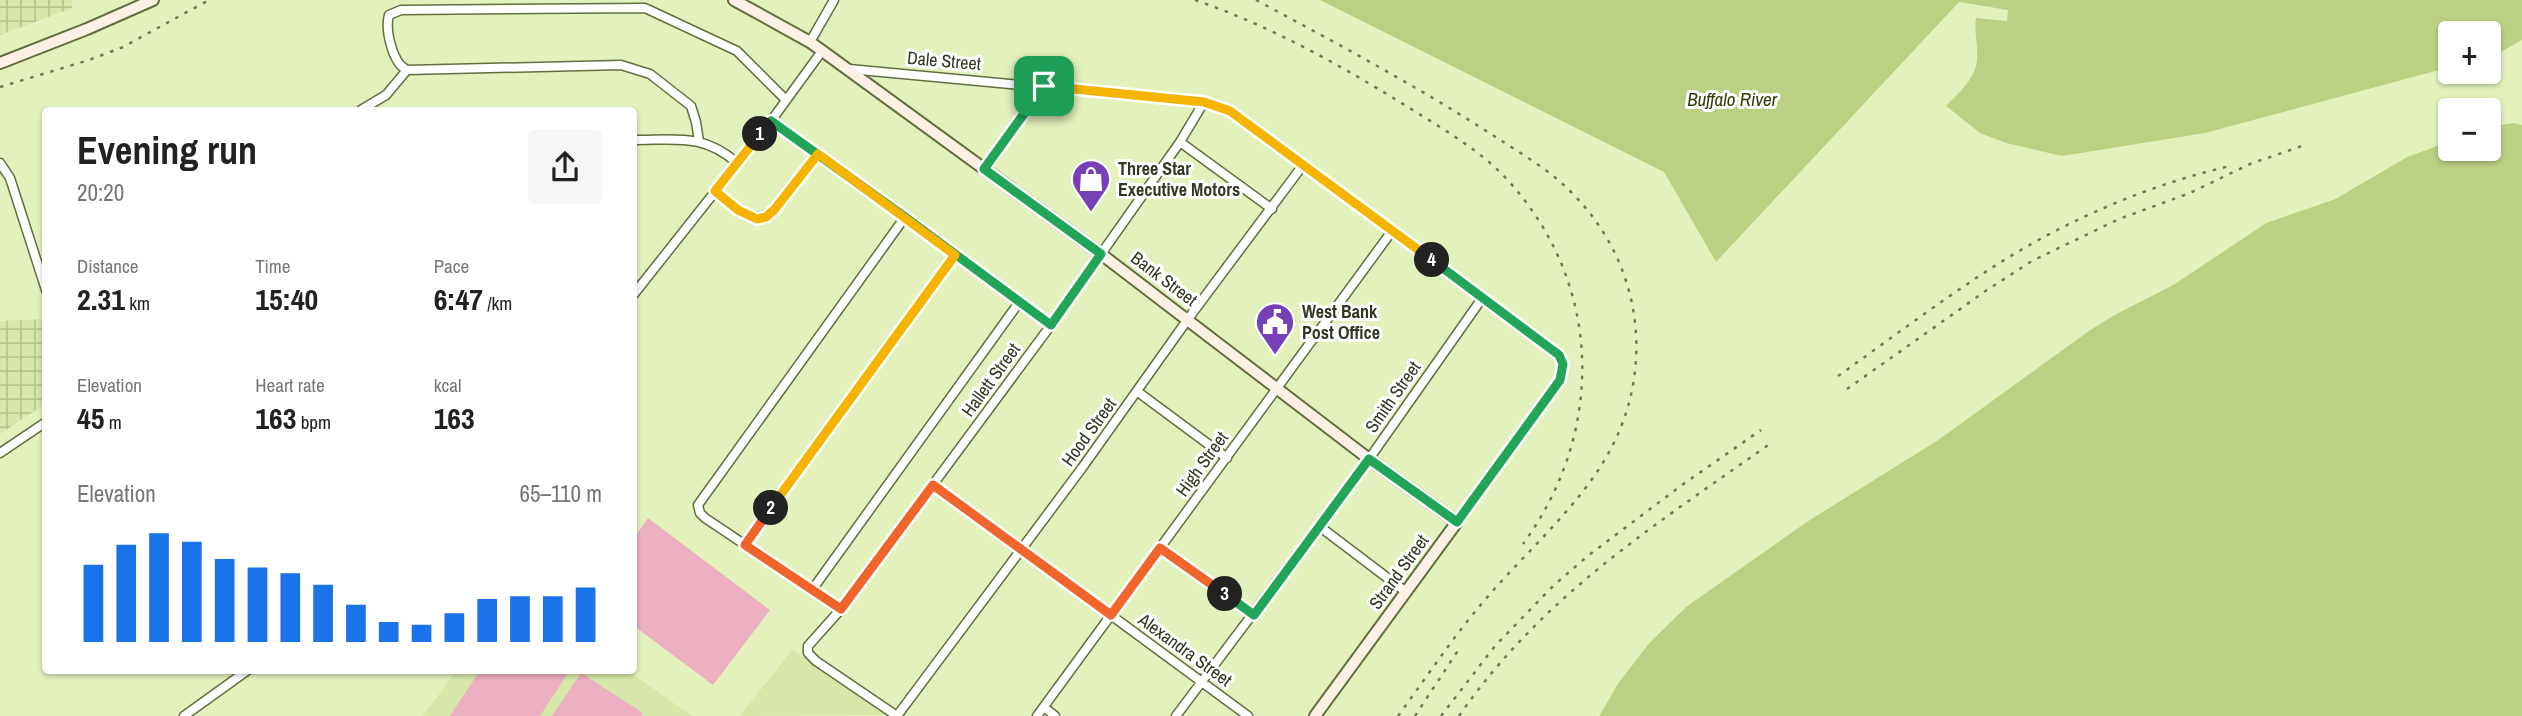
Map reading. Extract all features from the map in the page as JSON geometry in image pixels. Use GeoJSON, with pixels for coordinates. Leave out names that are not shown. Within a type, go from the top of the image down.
{"type":"FeatureCollection","features":[{"type":"Feature","properties":{"kind":"street"},"geometry":{"type":"LineString","coordinates":[[0,63],[153,0]]}},
{"type":"Feature","properties":{"kind":"street","name":"Bank Street"},"geometry":{"type":"LineString","coordinates":[[734,0],[810,42],[1101,254],[1369,459],[1457,522]]}},
{"type":"Feature","properties":{"kind":"street"},"geometry":{"type":"LineString","coordinates":[[810,42],[834,0]]}},
{"type":"Feature","properties":{"kind":"street"},"geometry":{"type":"LineString","coordinates":[[699,141],[691,106],[650,74],[638,69],[621,65],[407,70],[399,63],[387,26],[389,15],[396,11],[639,7],[651,10],[737,51],[786,100]]}},
{"type":"Feature","properties":{"kind":"street"},"geometry":{"type":"LineString","coordinates":[[637,290],[771,121],[822,51]]}},
{"type":"Feature","properties":{"kind":"street","name":"Dale Street"},"geometry":{"type":"LineString","coordinates":[[846,69],[1204,102],[1237,115],[1559,355],[1563,364],[1560,380]]}},
{"type":"Feature","properties":{"kind":"street"},"geometry":{"type":"LineString","coordinates":[[366,107],[386,95],[407,70]]}},
{"type":"Feature","properties":{"kind":"street"},"geometry":{"type":"LineString","coordinates":[[984,169],[1044,86]]}},
{"type":"Feature","properties":{"kind":"street","name":"Hallett Street"},"geometry":{"type":"LineString","coordinates":[[897,716],[824,667],[809,655],[808,646],[841,609],[1051,325],[1180,142],[1204,102]]}},
{"type":"Feature","properties":{"kind":"street"},"geometry":{"type":"LineString","coordinates":[[771,121],[1051,325]]}},
{"type":"Feature","properties":{"kind":"street"},"geometry":{"type":"LineString","coordinates":[[637,140],[699,141],[718,147],[737,163]]}},
{"type":"Feature","properties":{"kind":"street"},"geometry":{"type":"LineString","coordinates":[[1180,142],[1272,209]]}},
{"type":"Feature","properties":{"kind":"street"},"geometry":{"type":"LineString","coordinates":[[715,191],[749,216],[757,219],[766,217],[818,154]]}},
{"type":"Feature","properties":{"kind":"street"},"geometry":{"type":"LineString","coordinates":[[0,163],[10,178],[42,278]]}},
{"type":"Feature","properties":{"kind":"street","name":"Hood Street"},"geometry":{"type":"LineString","coordinates":[[897,716],[1303,165]]}},
{"type":"Feature","properties":{"kind":"street"},"geometry":{"type":"LineString","coordinates":[[841,609],[702,516],[699,504],[905,217]]}},
{"type":"Feature","properties":{"kind":"street","name":"High Street"},"geometry":{"type":"LineString","coordinates":[[1037,716],[1392,231]]}},
{"type":"Feature","properties":{"kind":"street"},"geometry":{"type":"LineString","coordinates":[[745,545],[955,255]]}},
{"type":"Feature","properties":{"kind":"street","name":"Smith Street"},"geometry":{"type":"LineString","coordinates":[[1177,716],[1369,459],[1483,297]]}},
{"type":"Feature","properties":{"kind":"street"},"geometry":{"type":"LineString","coordinates":[[812,590],[1020,302]]}},
{"type":"Feature","properties":{"kind":"street","name":"Strand Street"},"geometry":{"type":"LineString","coordinates":[[1315,716],[1560,380]]}},
{"type":"Feature","properties":{"kind":"street"},"geometry":{"type":"LineString","coordinates":[[1138,392],[1227,458]]}},
{"type":"Feature","properties":{"kind":"street"},"geometry":{"type":"LineString","coordinates":[[0,453],[42,425]]}},
{"type":"Feature","properties":{"kind":"street","name":"Alexandra Street"},"geometry":{"type":"LineString","coordinates":[[933,485],[1248,716]]}},
{"type":"Feature","properties":{"kind":"street"},"geometry":{"type":"LineString","coordinates":[[1319,526],[1406,592]]}},
{"type":"Feature","properties":{"kind":"street"},"geometry":{"type":"LineString","coordinates":[[1160,548],[1254,615]]}},
{"type":"Feature","properties":{"kind":"street"},"geometry":{"type":"LineString","coordinates":[[184,716],[242,674]]}},
{"type":"Feature","properties":{"kind":"street"},"geometry":{"type":"LineString","coordinates":[[1044,707],[1055,716]]}},
{"type":"Feature","properties":{"kind":"shaded area"},"geometry":{"type":"Polygon","coordinates":[[[0,0],[72,0],[72,8],[0,35],[0,0]]]}},
{"type":"Feature","properties":{"kind":"shaded area"},"geometry":{"type":"Polygon","coordinates":[[[42,319],[42,406],[0,434],[0,321],[42,319]]]}},
{"type":"Feature","properties":{"kind":"shaded area"},"geometry":{"type":"Polygon","coordinates":[[[648,518],[770,610],[713,685],[637,628],[637,534],[648,518]]]}},
{"type":"Feature","properties":{"kind":"shaded area"},"geometry":{"type":"Polygon","coordinates":[[[792,650],[888,715],[740,716],[792,650]]]}},
{"type":"Feature","properties":{"kind":"shaded area"},"geometry":{"type":"Polygon","coordinates":[[[454,674],[633,674],[692,716],[423,716],[454,674]]]}},
{"type":"Feature","properties":{"kind":"shaded area"},"geometry":{"type":"Polygon","coordinates":[[[477,674],[567,674],[540,716],[450,716],[477,674]]]}},
{"type":"Feature","properties":{"kind":"shaded area"},"geometry":{"type":"Polygon","coordinates":[[[580,674],[643,713],[641,716],[552,716],[580,674]]]}},
{"type":"Feature","properties":{"kind":"water","name":"Buffalo River"},"geometry":{"type":"Polygon","coordinates":[[[1320,0],[2522,0],[2522,40],[2501,52],[2501,21],[2438,21],[2438,70],[2205,133],[2062,156],[2006,143],[1980,133],[1946,106],[1974,72],[1977,58],[1976,18],[2007,21],[2008,10],[1959,2],[1716,262],[1664,172],[1320,0]]]}},
{"type":"Feature","properties":{"kind":"water"},"geometry":{"type":"Polygon","coordinates":[[[2501,125],[2522,125],[2522,716],[1599,716],[1619,682],[1650,642],[1687,606],[1808,521],[1938,440],[2090,330],[2173,285],[2266,223],[2335,199],[2407,157],[2438,145],[2438,161],[2501,161],[2501,125]]]}},
{"type":"Feature","properties":{"kind":"pier"},"geometry":{"type":"Polygon","coordinates":[[[2438,142],[2438,145],[2407,157],[2335,199],[2266,223],[2173,285],[2090,330],[1938,440],[1808,521],[1687,606],[1650,642],[1619,682],[1599,716],[1595,716],[1616,680],[1647,640],[1684,603],[1806,518],[1936,437],[2114,311],[2171,282],[2265,220],[2334,196],[2405,154],[2438,142]]]}},
{"type":"Feature","properties":{"kind":"railway"},"geometry":{"type":"LineString","coordinates":[[0,87],[123,47],[209,0]]}},
{"type":"Feature","properties":{"kind":"railway"},"geometry":{"type":"LineString","coordinates":[[1195,0],[1251,22],[1304,48],[1357,76],[1445,130],[1503,175],[1536,216],[1560,261],[1575,308],[1582,356],[1580,404],[1569,453],[1550,499],[1523,544]]}},
{"type":"Feature","properties":{"kind":"railway"},"geometry":{"type":"LineString","coordinates":[[1256,0],[1433,98],[1533,161],[1563,184],[1596,222],[1615,253],[1628,286],[1635,321],[1636,357],[1631,393],[1621,427],[1604,461],[1563,516],[1473,615],[1398,716]]}},
{"type":"Feature","properties":{"kind":"railway"},"geometry":{"type":"LineString","coordinates":[[1847,389],[2032,261],[2119,219],[2190,193],[2250,164],[2302,146]]}},
{"type":"Feature","properties":{"kind":"railway"},"geometry":{"type":"LineString","coordinates":[[1838,376],[1969,283],[2065,226],[2146,191],[2230,166]]}},
{"type":"Feature","properties":{"kind":"railway"},"geometry":{"type":"LineString","coordinates":[[1441,716],[1495,646],[1554,585],[1682,485],[1761,430]]}},
{"type":"Feature","properties":{"kind":"railway"},"geometry":{"type":"LineString","coordinates":[[1459,716],[1492,673],[1564,598],[1643,534],[1771,443]]}},
{"type":"Feature","properties":{"kind":"railway"},"geometry":{"type":"LineString","coordinates":[[1415,716],[1461,646]]}},
{"type":"Feature","properties":{"kind":"place","name":"Three Star Executive Motors"},"geometry":{"type":"Point","coordinates":[1091,213]}},
{"type":"Feature","properties":{"kind":"place","name":"West Bank Post Office"},"geometry":{"type":"Point","coordinates":[1275,356]}},
{"type":"Feature","properties":{"kind":"route"},"geometry":{"type":"LineString","coordinates":[[1044,86],[984,169],[1101,254],[1051,325],[862,185],[771,121],[715,191],[749,216],[757,219],[766,217],[799,180],[818,154],[905,217],[955,255],[745,545],[841,609],[933,485],[1111,615],[1160,548],[1254,615],[1369,459],[1457,522],[1560,380],[1563,371],[1562,358],[1230,111],[1204,102],[1044,86]]}}]}
